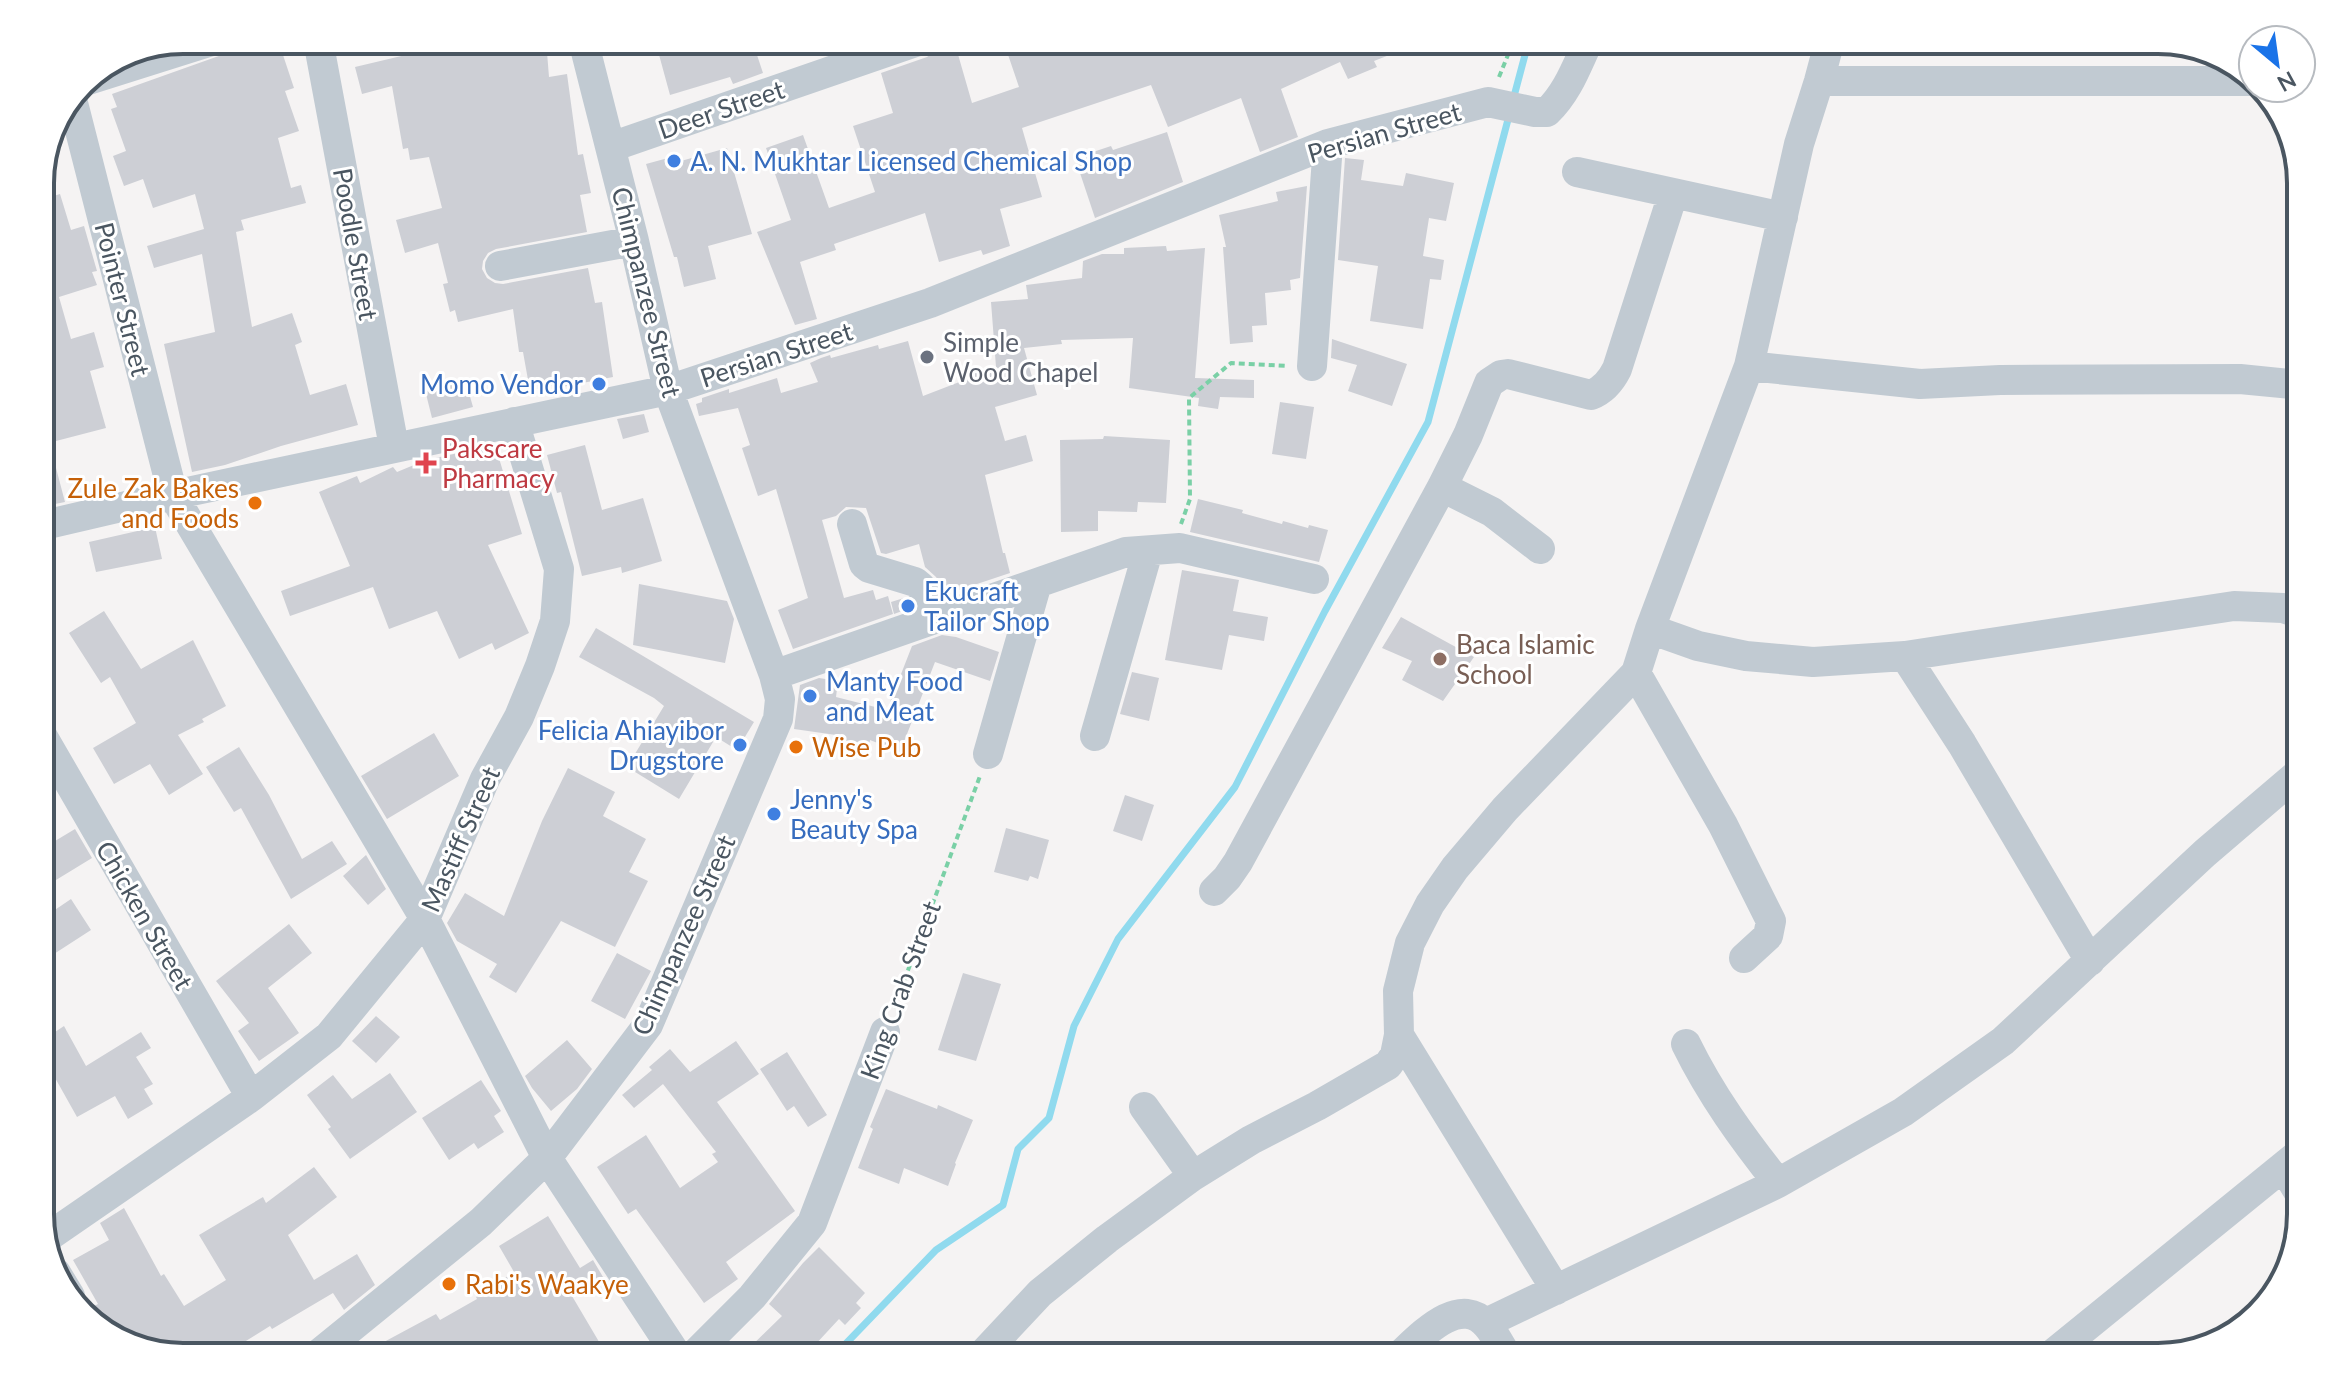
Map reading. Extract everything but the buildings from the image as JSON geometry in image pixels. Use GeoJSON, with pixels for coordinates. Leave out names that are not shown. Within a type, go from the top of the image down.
{"type":"FeatureCollection","features":[{"type":"Feature","properties":{"kind":"street","name":"Poodle Street"},"geometry":{"type":"LineString","coordinates":[[321,54],[394,447]]}},
{"type":"Feature","properties":{"kind":"street","name":"Chimpanzee Street"},"geometry":{"type":"LineString","coordinates":[[332,1343],[481,1222],[547,1158],[648,1025],[778,719],[780,699],[774,675],[668,390],[587,54]]}},
{"type":"Feature","properties":{"kind":"street","name":"Deer Street"},"geometry":{"type":"LineString","coordinates":[[611,147],[880,54]]}},
{"type":"Feature","properties":{"kind":"street"},"geometry":{"type":"LineString","coordinates":[[1492,102],[1547,112],[1559,101],[1582,54]]}},
{"type":"Feature","properties":{"kind":"street"},"geometry":{"type":"LineString","coordinates":[[993,1343],[1040,1293],[1193,1176],[1251,1140],[1388,1065],[1395,1055],[1399,1035],[1398,991],[1410,943],[1430,904],[1455,868],[1505,809],[1636,673],[1749,366],[1799,144],[1826,54]]}},
{"type":"Feature","properties":{"kind":"street"},"geometry":{"type":"LineString","coordinates":[[121,70],[168,55]]}},
{"type":"Feature","properties":{"kind":"street"},"geometry":{"type":"LineString","coordinates":[[1819,81],[2237,81]]}},
{"type":"Feature","properties":{"kind":"street","name":"Persian Street"},"geometry":{"type":"LineString","coordinates":[[54,523],[668,390],[930,303],[1328,144],[1492,102]]}},
{"type":"Feature","properties":{"kind":"street","name":"Pointer Street"},"geometry":{"type":"LineString","coordinates":[[75,113],[173,495],[425,919],[547,1158],[669,1343]]}},
{"type":"Feature","properties":{"kind":"street"},"geometry":{"type":"LineString","coordinates":[[1312,366],[1328,144]]}},
{"type":"Feature","properties":{"kind":"street"},"geometry":{"type":"LineString","coordinates":[[1577,172],[1783,217]]}},
{"type":"Feature","properties":{"kind":"street"},"geometry":{"type":"LineString","coordinates":[[1214,891],[1238,862],[1442,487],[1468,435],[1485,391],[1495,379],[1508,374],[1591,395],[1611,380],[1673,194]]}},
{"type":"Feature","properties":{"kind":"street"},"geometry":{"type":"LineString","coordinates":[[500,266],[634,241]]}},
{"type":"Feature","properties":{"kind":"street"},"geometry":{"type":"LineString","coordinates":[[1749,366],[1920,384],[2000,380],[2240,379],[2287,384]]}},
{"type":"Feature","properties":{"kind":"street","name":"Mastiff Street"},"geometry":{"type":"LineString","coordinates":[[55,1232],[251,1097],[329,1036],[425,919],[485,779],[519,717],[555,621],[559,569],[514,422]]}},
{"type":"Feature","properties":{"kind":"street"},"geometry":{"type":"LineString","coordinates":[[1442,487],[1492,512],[1540,549]]}},
{"type":"Feature","properties":{"kind":"street"},"geometry":{"type":"LineString","coordinates":[[852,524],[864,564],[915,582],[940,617]]}},
{"type":"Feature","properties":{"kind":"street"},"geometry":{"type":"LineString","coordinates":[[774,675],[1126,552],[1180,548],[1314,579]]}},
{"type":"Feature","properties":{"kind":"street"},"geometry":{"type":"LineString","coordinates":[[1095,736],[1160,550]]}},
{"type":"Feature","properties":{"kind":"street"},"geometry":{"type":"LineString","coordinates":[[988,754],[1037,583]]}},
{"type":"Feature","properties":{"kind":"street"},"geometry":{"type":"LineString","coordinates":[[1650,629],[1698,646],[1746,656],[1813,662],[1905,656],[2234,606],[2287,609]]}},
{"type":"Feature","properties":{"kind":"street"},"geometry":{"type":"LineString","coordinates":[[1905,656],[1962,744],[2090,961]]}},
{"type":"Feature","properties":{"kind":"street"},"geometry":{"type":"LineString","coordinates":[[1636,673],[1723,825],[1771,921],[1768,936],[1744,958]]}},
{"type":"Feature","properties":{"kind":"street","name":"Chicken Street"},"geometry":{"type":"LineString","coordinates":[[54,756],[251,1097]]}},
{"type":"Feature","properties":{"kind":"street"},"geometry":{"type":"LineString","coordinates":[[1486,1323],[1778,1183],[1903,1112],[2003,1041],[2205,853],[2287,783]]}},
{"type":"Feature","properties":{"kind":"street","name":"King Crab Street"},"geometry":{"type":"LineString","coordinates":[[706,1343],[752,1297],[812,1223],[885,1032]]}},
{"type":"Feature","properties":{"kind":"street"},"geometry":{"type":"LineString","coordinates":[[1399,1035],[1556,1290]]}},
{"type":"Feature","properties":{"kind":"street"},"geometry":{"type":"LineString","coordinates":[[1686,1044],[1734,1128],[1778,1183]]}},
{"type":"Feature","properties":{"kind":"street"},"geometry":{"type":"LineString","coordinates":[[1144,1107],[1193,1176]]}},
{"type":"Feature","properties":{"kind":"street"},"geometry":{"type":"LineString","coordinates":[[2066,1343],[2287,1164]]}},
{"type":"Feature","properties":{"kind":"street"},"geometry":{"type":"LineString","coordinates":[[1414,1343],[1454,1314],[1470,1313],[1486,1323],[1499,1343]]}},
{"type":"Feature","properties":{"kind":"path"},"geometry":{"type":"LineString","coordinates":[[1492,102],[1509,54]]}},
{"type":"Feature","properties":{"kind":"path"},"geometry":{"type":"LineString","coordinates":[[1160,550],[1190,499],[1189,398],[1231,363],[1312,366]]}},
{"type":"Feature","properties":{"kind":"path","name":"King Crab Street"},"geometry":{"type":"LineString","coordinates":[[885,1032],[988,754]]}},
{"type":"Feature","properties":{"kind":"waterway"},"geometry":{"type":"LineString","coordinates":[[1513,100],[1525,54]]}},
{"type":"Feature","properties":{"kind":"waterway"},"geometry":{"type":"LineString","coordinates":[[846,1343],[936,1250],[1003,1205],[1018,1149],[1049,1118],[1074,1026],[1118,939],[1235,787],[1325,611],[1428,422],[1510,112]]}},
{"type":"Feature","properties":{"kind":"place","name":"A. N. Mukhtar Licensed Chemical Shop"},"geometry":{"type":"Point","coordinates":[674,161]}},
{"type":"Feature","properties":{"kind":"place","name":"Simple Wood Chapel"},"geometry":{"type":"Point","coordinates":[927,357]}},
{"type":"Feature","properties":{"kind":"place","name":"Momo Vendor"},"geometry":{"type":"Point","coordinates":[599,384]}},
{"type":"Feature","properties":{"kind":"place","name":"Pakscare Pharmacy"},"geometry":{"type":"Point","coordinates":[426,463]}},
{"type":"Feature","properties":{"kind":"place","name":"Zule Zak Bakes and Foods"},"geometry":{"type":"Point","coordinates":[255,503]}},
{"type":"Feature","properties":{"kind":"place","name":"Ekucraft Tailor Shop"},"geometry":{"type":"Point","coordinates":[908,606]}},
{"type":"Feature","properties":{"kind":"place","name":"Baca Islamic School"},"geometry":{"type":"Point","coordinates":[1440,659]}},
{"type":"Feature","properties":{"kind":"place","name":"Manty Food and Meat"},"geometry":{"type":"Point","coordinates":[810,696]}},
{"type":"Feature","properties":{"kind":"place","name":"Felicia Ahiayibor Drugstore"},"geometry":{"type":"Point","coordinates":[740,745]}},
{"type":"Feature","properties":{"kind":"place","name":"Wise Pub"},"geometry":{"type":"Point","coordinates":[796,747]}},
{"type":"Feature","properties":{"kind":"place","name":"Jenny's Beauty Spa"},"geometry":{"type":"Point","coordinates":[774,814]}},
{"type":"Feature","properties":{"kind":"place","name":"Rabi's Waakye"},"geometry":{"type":"Point","coordinates":[449,1284]}}]}
